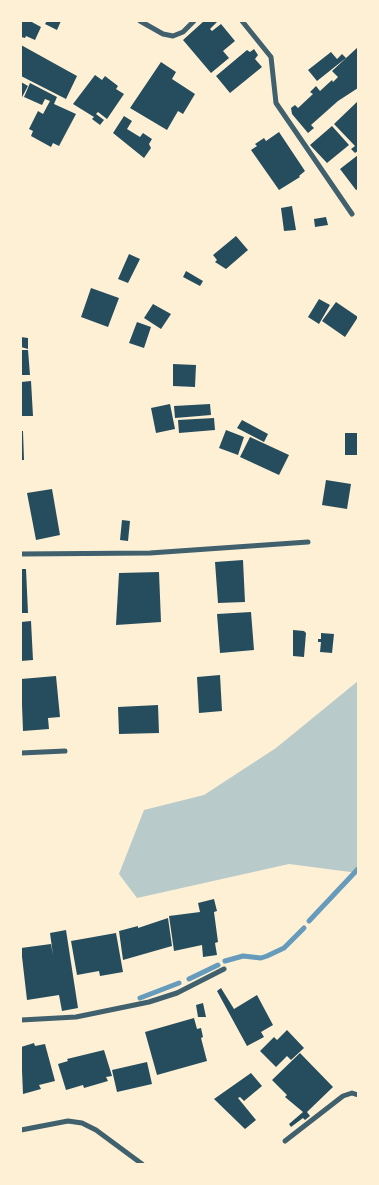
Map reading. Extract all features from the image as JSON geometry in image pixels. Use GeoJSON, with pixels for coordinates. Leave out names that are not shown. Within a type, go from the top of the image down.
{"type":"FeatureCollection","features":[{"type":"Feature","properties":{"kind":"street"},"geometry":{"type":"LineString","coordinates":[[140,21],[163,34],[173,36],[183,32],[194,21]]}},
{"type":"Feature","properties":{"kind":"street"},"geometry":{"type":"LineString","coordinates":[[242,21],[271,57],[276,103],[352,214]]}},
{"type":"Feature","properties":{"kind":"street"},"geometry":{"type":"LineString","coordinates":[[21,554],[150,553],[308,542]]}},
{"type":"Feature","properties":{"kind":"street"},"geometry":{"type":"LineString","coordinates":[[21,753],[65,751]]}},
{"type":"Feature","properties":{"kind":"street"},"geometry":{"type":"LineString","coordinates":[[21,1020],[76,1017],[149,1002],[177,993],[224,969]]}},
{"type":"Feature","properties":{"kind":"street"},"geometry":{"type":"LineString","coordinates":[[285,1141],[343,1096],[352,1093],[358,1095]]}},
{"type":"Feature","properties":{"kind":"street"},"geometry":{"type":"LineString","coordinates":[[21,1130],[68,1121],[82,1123],[96,1130],[142,1164]]}},
{"type":"Feature","properties":{"kind":"shaded area"},"geometry":{"type":"Polygon","coordinates":[[[358,681],[358,873],[289,864],[137,898],[119,874],[144,810],[204,795],[276,748],[358,681]]]}},
{"type":"Feature","properties":{"kind":"building"},"geometry":{"type":"Polygon","coordinates":[[[21,21],[30,21],[41,27],[35,40],[26,36],[25,38],[21,37],[21,21]]]}},
{"type":"Feature","properties":{"kind":"building"},"geometry":{"type":"Polygon","coordinates":[[[47,21],[61,21],[57,30],[45,24],[47,21]]]}},
{"type":"Feature","properties":{"kind":"building"},"geometry":{"type":"Polygon","coordinates":[[[204,21],[218,21],[210,29],[212,31],[221,24],[235,41],[223,51],[229,58],[211,73],[183,40],[204,21]]]}},
{"type":"Feature","properties":{"kind":"building"},"geometry":{"type":"Polygon","coordinates":[[[21,45],[77,76],[66,99],[21,76],[21,45]]]}},
{"type":"Feature","properties":{"kind":"building"},"geometry":{"type":"Polygon","coordinates":[[[358,47],[358,88],[338,101],[311,125],[314,128],[308,133],[292,114],[291,108],[295,105],[298,108],[313,94],[310,92],[316,86],[320,91],[332,80],[333,82],[338,77],[332,71],[358,47]]]}},
{"type":"Feature","properties":{"kind":"building"},"geometry":{"type":"Polygon","coordinates":[[[254,49],[258,55],[255,59],[262,67],[230,93],[216,76],[247,50],[250,52],[254,49]]]}},
{"type":"Feature","properties":{"kind":"building"},"geometry":{"type":"Polygon","coordinates":[[[331,52],[337,59],[342,54],[346,58],[317,81],[308,70],[331,52]]]}},
{"type":"Feature","properties":{"kind":"building"},"geometry":{"type":"Polygon","coordinates":[[[161,62],[176,72],[172,79],[195,94],[183,114],[178,111],[167,130],[130,108],[161,62]]]}},
{"type":"Feature","properties":{"kind":"building"},"geometry":{"type":"Polygon","coordinates":[[[95,75],[102,80],[105,76],[118,86],[116,89],[124,94],[107,119],[98,112],[96,114],[104,120],[100,125],[92,119],[94,117],[73,104],[95,75]]]}},
{"type":"Feature","properties":{"kind":"building"},"geometry":{"type":"Polygon","coordinates":[[[21,82],[28,86],[21,99],[21,82]]]}},
{"type":"Feature","properties":{"kind":"building"},"geometry":{"type":"Polygon","coordinates":[[[30,83],[57,97],[54,104],[76,114],[59,146],[53,143],[51,147],[31,136],[33,131],[29,129],[38,111],[43,114],[50,101],[45,99],[42,105],[24,97],[30,83]]]}},
{"type":"Feature","properties":{"kind":"building"},"geometry":{"type":"Polygon","coordinates":[[[358,101],[358,151],[355,153],[351,149],[355,146],[334,124],[358,101]]]}},
{"type":"Feature","properties":{"kind":"building"},"geometry":{"type":"Polygon","coordinates":[[[124,116],[132,121],[127,129],[140,137],[143,133],[152,139],[149,144],[151,148],[144,158],[113,133],[124,116]]]}},
{"type":"Feature","properties":{"kind":"building"},"geometry":{"type":"Polygon","coordinates":[[[332,126],[349,145],[327,163],[310,145],[332,126]]]}},
{"type":"Feature","properties":{"kind":"building"},"geometry":{"type":"Polygon","coordinates":[[[279,132],[305,171],[300,177],[279,190],[251,150],[257,146],[255,144],[264,138],[266,141],[279,132]]]}},
{"type":"Feature","properties":{"kind":"building"},"geometry":{"type":"Polygon","coordinates":[[[358,155],[358,189],[356,190],[340,169],[358,155]]]}},
{"type":"Feature","properties":{"kind":"building"},"geometry":{"type":"Polygon","coordinates":[[[292,206],[296,230],[284,231],[281,208],[292,206]]]}},
{"type":"Feature","properties":{"kind":"building"},"geometry":{"type":"Polygon","coordinates":[[[326,217],[328,225],[315,227],[314,219],[326,217]]]}},
{"type":"Feature","properties":{"kind":"building"},"geometry":{"type":"Polygon","coordinates":[[[236,236],[248,250],[226,269],[215,262],[217,260],[213,255],[236,236]]]}},
{"type":"Feature","properties":{"kind":"building"},"geometry":{"type":"Polygon","coordinates":[[[129,254],[140,259],[128,283],[118,279],[129,254]]]}},
{"type":"Feature","properties":{"kind":"building"},"geometry":{"type":"Polygon","coordinates":[[[186,271],[203,281],[200,286],[183,277],[186,271]]]}},
{"type":"Feature","properties":{"kind":"building"},"geometry":{"type":"Polygon","coordinates":[[[91,288],[119,298],[108,327],[81,317],[91,288]]]}},
{"type":"Feature","properties":{"kind":"building"},"geometry":{"type":"Polygon","coordinates":[[[319,299],[330,305],[319,324],[308,317],[319,299]]]}},
{"type":"Feature","properties":{"kind":"building"},"geometry":{"type":"Polygon","coordinates":[[[336,302],[358,317],[345,337],[322,321],[336,302]]]}},
{"type":"Feature","properties":{"kind":"building"},"geometry":{"type":"Polygon","coordinates":[[[153,304],[171,314],[161,329],[144,318],[153,304]]]}},
{"type":"Feature","properties":{"kind":"building"},"geometry":{"type":"Polygon","coordinates":[[[137,322],[151,327],[144,348],[129,343],[137,322]]]}},
{"type":"Feature","properties":{"kind":"building"},"geometry":{"type":"Polygon","coordinates":[[[21,337],[28,338],[28,349],[21,347],[21,337]]]}},
{"type":"Feature","properties":{"kind":"building"},"geometry":{"type":"Polygon","coordinates":[[[21,350],[28,350],[30,375],[21,375],[21,350]]]}},
{"type":"Feature","properties":{"kind":"building"},"geometry":{"type":"Polygon","coordinates":[[[173,364],[196,365],[195,387],[173,386],[173,364]]]}},
{"type":"Feature","properties":{"kind":"building"},"geometry":{"type":"Polygon","coordinates":[[[31,381],[33,416],[21,416],[21,382],[31,381]]]}},
{"type":"Feature","properties":{"kind":"building"},"geometry":{"type":"Polygon","coordinates":[[[170,404],[175,429],[156,433],[151,408],[170,404]]]}},
{"type":"Feature","properties":{"kind":"building"},"geometry":{"type":"Polygon","coordinates":[[[210,404],[211,415],[175,418],[174,406],[210,404]]]}},
{"type":"Feature","properties":{"kind":"building"},"geometry":{"type":"Polygon","coordinates":[[[214,418],[215,430],[179,433],[178,420],[214,418]]]}},
{"type":"Feature","properties":{"kind":"building"},"geometry":{"type":"Polygon","coordinates":[[[242,420],[268,434],[264,442],[237,428],[242,420]]]}},
{"type":"Feature","properties":{"kind":"building"},"geometry":{"type":"Polygon","coordinates":[[[226,430],[244,437],[238,455],[219,448],[226,430]]]}},
{"type":"Feature","properties":{"kind":"building"},"geometry":{"type":"Polygon","coordinates":[[[21,431],[23,431],[24,460],[21,460],[21,431]]]}},
{"type":"Feature","properties":{"kind":"building"},"geometry":{"type":"Polygon","coordinates":[[[345,433],[358,433],[358,455],[345,455],[345,433]]]}},
{"type":"Feature","properties":{"kind":"building"},"geometry":{"type":"Polygon","coordinates":[[[250,437],[289,455],[279,475],[240,457],[250,437]]]}},
{"type":"Feature","properties":{"kind":"building"},"geometry":{"type":"Polygon","coordinates":[[[326,480],[351,484],[347,509],[322,505],[326,480]]]}},
{"type":"Feature","properties":{"kind":"building"},"geometry":{"type":"Polygon","coordinates":[[[52,489],[60,535],[36,540],[27,493],[52,489]]]}},
{"type":"Feature","properties":{"kind":"building"},"geometry":{"type":"Polygon","coordinates":[[[122,520],[130,521],[128,541],[120,540],[122,520]]]}},
{"type":"Feature","properties":{"kind":"building"},"geometry":{"type":"Polygon","coordinates":[[[243,560],[245,602],[218,603],[215,562],[243,560]]]}},
{"type":"Feature","properties":{"kind":"building"},"geometry":{"type":"Polygon","coordinates":[[[21,569],[26,569],[28,613],[21,613],[21,569]]]}},
{"type":"Feature","properties":{"kind":"building"},"geometry":{"type":"Polygon","coordinates":[[[159,572],[161,622],[116,625],[119,573],[159,572]]]}},
{"type":"Feature","properties":{"kind":"building"},"geometry":{"type":"Polygon","coordinates":[[[251,612],[254,650],[220,653],[217,614],[251,612]]]}},
{"type":"Feature","properties":{"kind":"building"},"geometry":{"type":"Polygon","coordinates":[[[31,621],[33,660],[21,661],[21,622],[31,621]]]}},
{"type":"Feature","properties":{"kind":"building"},"geometry":{"type":"Polygon","coordinates":[[[293,630],[306,633],[304,657],[293,656],[293,630]]]}},
{"type":"Feature","properties":{"kind":"building"},"geometry":{"type":"Polygon","coordinates":[[[321,633],[334,634],[332,653],[320,652],[321,642],[318,642],[318,639],[321,639],[321,633]]]}},
{"type":"Feature","properties":{"kind":"building"},"geometry":{"type":"Polygon","coordinates":[[[220,675],[222,711],[199,713],[197,677],[220,675]]]}},
{"type":"Feature","properties":{"kind":"building"},"geometry":{"type":"Polygon","coordinates":[[[56,676],[60,717],[48,718],[49,729],[23,731],[21,679],[56,676]]]}},
{"type":"Feature","properties":{"kind":"building"},"geometry":{"type":"Polygon","coordinates":[[[158,705],[159,733],[119,734],[118,707],[158,705]]]}},
{"type":"Feature","properties":{"kind":"building"},"geometry":{"type":"Polygon","coordinates":[[[214,899],[217,911],[214,912],[218,942],[215,943],[217,955],[203,957],[202,945],[174,951],[169,916],[200,912],[198,903],[214,899]]]}},
{"type":"Feature","properties":{"kind":"building"},"geometry":{"type":"Polygon","coordinates":[[[168,918],[172,946],[123,960],[119,931],[138,926],[138,928],[168,918]]]}},
{"type":"Feature","properties":{"kind":"building"},"geometry":{"type":"Polygon","coordinates":[[[66,930],[78,1008],[62,1011],[59,995],[27,1000],[21,948],[51,944],[53,955],[50,933],[66,930]]]}},
{"type":"Feature","properties":{"kind":"building"},"geometry":{"type":"Polygon","coordinates":[[[116,933],[123,972],[100,976],[99,971],[77,975],[71,941],[116,933]]]}},
{"type":"Feature","properties":{"kind":"building"},"geometry":{"type":"Polygon","coordinates":[[[221,988],[234,1009],[257,995],[273,1025],[261,1032],[264,1037],[247,1046],[217,991],[221,988]]]}},
{"type":"Feature","properties":{"kind":"building"},"geometry":{"type":"Polygon","coordinates":[[[203,1003],[206,1017],[198,1017],[196,1005],[203,1003]]]}},
{"type":"Feature","properties":{"kind":"building"},"geometry":{"type":"Polygon","coordinates":[[[194,1018],[197,1029],[201,1028],[203,1037],[201,1038],[207,1061],[157,1075],[145,1032],[194,1018]]]}},
{"type":"Feature","properties":{"kind":"building"},"geometry":{"type":"Polygon","coordinates":[[[287,1030],[304,1048],[291,1060],[287,1056],[276,1067],[260,1051],[274,1037],[277,1040],[287,1030]]]}},
{"type":"Feature","properties":{"kind":"building"},"geometry":{"type":"Polygon","coordinates":[[[34,1043],[35,1046],[45,1044],[55,1081],[39,1085],[41,1089],[23,1094],[21,1047],[34,1043]]]}},
{"type":"Feature","properties":{"kind":"building"},"geometry":{"type":"Polygon","coordinates":[[[104,1050],[112,1076],[106,1077],[108,1081],[84,1088],[83,1085],[66,1090],[58,1064],[68,1061],[67,1059],[104,1050]]]}},
{"type":"Feature","properties":{"kind":"building"},"geometry":{"type":"Polygon","coordinates":[[[300,1053],[333,1087],[307,1112],[310,1116],[305,1120],[303,1118],[291,1127],[289,1124],[303,1112],[285,1097],[287,1095],[272,1080],[300,1053]]]}},
{"type":"Feature","properties":{"kind":"building"},"geometry":{"type":"Polygon","coordinates":[[[147,1062],[152,1084],[117,1092],[112,1070],[147,1062]]]}},
{"type":"Feature","properties":{"kind":"building"},"geometry":{"type":"Polygon","coordinates":[[[251,1073],[262,1086],[244,1101],[240,1097],[238,1098],[256,1120],[245,1129],[214,1099],[251,1073]]]}},
{"type":"Feature","properties":{"kind":"waterway"},"geometry":{"type":"LineString","coordinates":[[309,921],[358,869]]}},
{"type":"Feature","properties":{"kind":"waterway"},"geometry":{"type":"LineString","coordinates":[[225,961],[243,956],[261,958],[267,956],[284,948],[304,928]]}},
{"type":"Feature","properties":{"kind":"waterway"},"geometry":{"type":"LineString","coordinates":[[189,979],[218,965]]}},
{"type":"Feature","properties":{"kind":"waterway"},"geometry":{"type":"LineString","coordinates":[[140,998],[179,983]]}}]}
